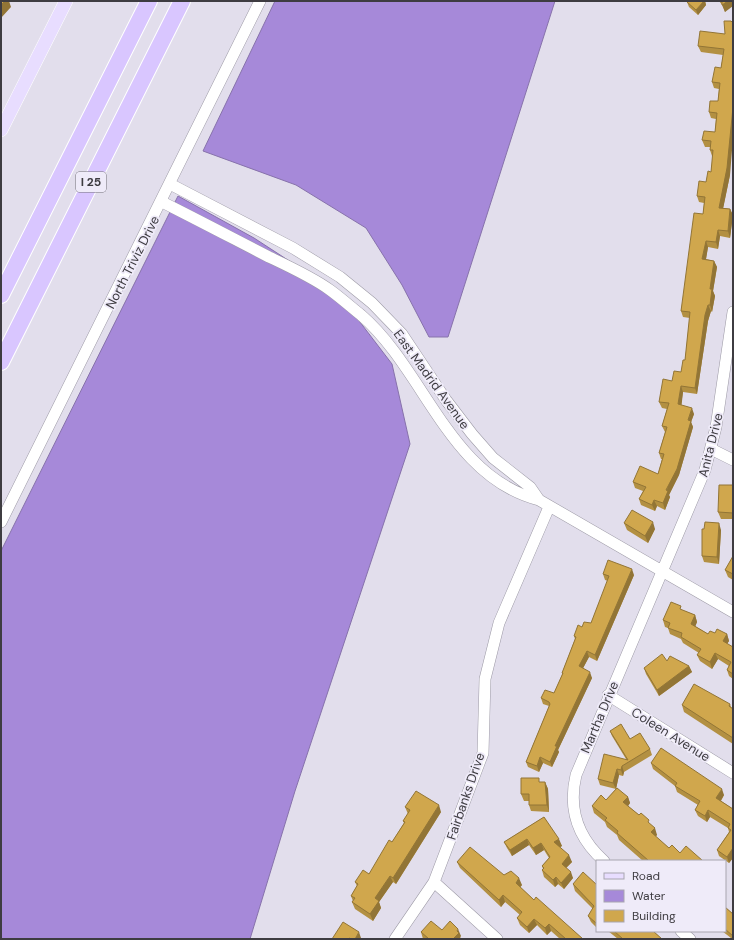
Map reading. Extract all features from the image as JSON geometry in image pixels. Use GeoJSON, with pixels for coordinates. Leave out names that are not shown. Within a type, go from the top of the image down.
{"type":"FeatureCollection","features":[{"type":"Feature","properties":{"kind":"highway","name":"I 25"},"geometry":{"type":"LineString","coordinates":[[1,295],[149,1]]}},
{"type":"Feature","properties":{"kind":"highway","name":"I 25"},"geometry":{"type":"LineString","coordinates":[[1,362],[182,1]]}},
{"type":"Feature","properties":{"kind":"main road"},"geometry":{"type":"LineString","coordinates":[[1,130],[66,1]]}},
{"type":"Feature","properties":{"kind":"street","name":"North Triviz Drive"},"geometry":{"type":"LineString","coordinates":[[1,522],[162,202],[260,1]]}},
{"type":"Feature","properties":{"kind":"street","name":"East Madrid Avenue"},"geometry":{"type":"LineString","coordinates":[[170,184],[293,248],[340,277],[372,304],[402,334],[446,400],[472,434],[493,458],[530,487],[539,500],[733,612]]}},
{"type":"Feature","properties":{"kind":"street","name":"East Madrid Avenue"},"geometry":{"type":"LineString","coordinates":[[162,202],[330,290],[362,317],[394,351],[457,443],[488,474],[522,496],[539,500]]}},
{"type":"Feature","properties":{"kind":"street","name":"Anita Drive"},"geometry":{"type":"LineString","coordinates":[[662,571],[699,487],[711,449],[717,422],[733,312]]}},
{"type":"Feature","properties":{"kind":"street"},"geometry":{"type":"LineString","coordinates":[[711,449],[733,460]]}},
{"type":"Feature","properties":{"kind":"street","name":"Fairbanks Drive"},"geometry":{"type":"LineString","coordinates":[[395,939],[434,882],[483,753],[485,679],[499,623],[549,507]]}},
{"type":"Feature","properties":{"kind":"street","name":"Martha Drive"},"geometry":{"type":"LineString","coordinates":[[603,860],[590,847],[580,832],[574,814],[572,795],[579,765],[662,571]]}},
{"type":"Feature","properties":{"kind":"street","name":"Coleen Avenue"},"geometry":{"type":"LineString","coordinates":[[608,695],[733,773]]}},
{"type":"Feature","properties":{"kind":"street"},"geometry":{"type":"LineString","coordinates":[[434,882],[497,939]]}},
{"type":"Feature","properties":{"kind":"water"},"geometry":{"type":"Polygon","coordinates":[[[275,1],[555,1],[448,337],[429,337],[402,285],[366,228],[296,185],[203,151],[275,1]]]}},
{"type":"Feature","properties":{"kind":"water"},"geometry":{"type":"Polygon","coordinates":[[[178,196],[254,238],[337,292],[392,364],[410,444],[295,791],[250,939],[1,939],[1,551],[178,196]]]}},
{"type":"Feature","properties":{"kind":"building"},"geometry":{"type":"Polygon","coordinates":[[[704,1],[696,10],[687,2],[704,1]]]}},
{"type":"Feature","properties":{"kind":"building"},"geometry":{"type":"Polygon","coordinates":[[[722,1],[728,1],[722,5],[722,1]]]}},
{"type":"Feature","properties":{"kind":"building"},"geometry":{"type":"Polygon","coordinates":[[[724,21],[731,21],[733,23],[733,107],[727,168],[719,208],[730,209],[728,231],[718,230],[716,242],[706,241],[702,259],[714,261],[710,289],[712,289],[710,305],[708,305],[705,315],[695,388],[681,386],[678,404],[692,408],[688,420],[691,421],[677,469],[666,490],[668,491],[663,503],[654,500],[652,505],[639,499],[646,487],[633,482],[640,466],[658,474],[664,454],[659,453],[667,427],[662,426],[669,403],[659,402],[663,379],[672,381],[674,371],[681,372],[683,360],[685,360],[690,312],[681,311],[694,213],[703,214],[705,197],[697,196],[699,181],[706,182],[708,171],[711,172],[713,150],[710,150],[711,141],[702,140],[704,131],[715,132],[717,113],[709,112],[710,101],[718,101],[720,83],[712,82],[715,67],[721,68],[724,49],[698,46],[700,31],[725,34],[724,21]]]}},
{"type":"Feature","properties":{"kind":"building"},"geometry":{"type":"Polygon","coordinates":[[[719,485],[733,485],[733,513],[718,512],[719,485]]]}},
{"type":"Feature","properties":{"kind":"building"},"geometry":{"type":"Polygon","coordinates":[[[632,510],[653,522],[645,536],[624,523],[632,510]]]}},
{"type":"Feature","properties":{"kind":"building"},"geometry":{"type":"Polygon","coordinates":[[[705,522],[719,523],[717,557],[702,556],[702,529],[704,529],[705,522]]]}},
{"type":"Feature","properties":{"kind":"building"},"geometry":{"type":"Polygon","coordinates":[[[733,556],[733,574],[725,570],[733,556]]]}},
{"type":"Feature","properties":{"kind":"building"},"geometry":{"type":"Polygon","coordinates":[[[608,560],[632,569],[595,655],[587,651],[579,666],[590,672],[555,746],[557,746],[550,762],[540,757],[537,766],[526,762],[550,704],[541,698],[545,690],[554,693],[576,637],[574,636],[578,625],[582,627],[584,622],[591,623],[609,576],[603,574],[608,560]]]}},
{"type":"Feature","properties":{"kind":"building"},"geometry":{"type":"Polygon","coordinates":[[[671,602],[681,606],[680,609],[695,615],[691,624],[708,634],[710,631],[715,633],[717,629],[727,634],[723,641],[733,647],[733,674],[727,670],[731,662],[715,653],[710,662],[697,655],[701,649],[681,637],[682,633],[668,628],[670,623],[663,620],[671,602]]]}},
{"type":"Feature","properties":{"kind":"building"},"geometry":{"type":"Polygon","coordinates":[[[662,654],[667,661],[670,656],[689,666],[657,690],[644,668],[662,654]]]}},
{"type":"Feature","properties":{"kind":"building"},"geometry":{"type":"Polygon","coordinates":[[[694,684],[730,704],[729,706],[733,709],[733,738],[682,705],[694,684]]]}},
{"type":"Feature","properties":{"kind":"building"},"geometry":{"type":"Polygon","coordinates":[[[621,724],[630,739],[640,733],[650,749],[622,766],[621,770],[617,769],[613,783],[598,779],[604,754],[628,760],[610,731],[621,724]]]}},
{"type":"Feature","properties":{"kind":"building"},"geometry":{"type":"Polygon","coordinates":[[[661,748],[722,789],[716,798],[733,809],[733,848],[727,857],[717,850],[731,830],[728,828],[730,824],[708,810],[705,816],[695,810],[700,801],[675,786],[677,783],[651,763],[661,748]]]}},
{"type":"Feature","properties":{"kind":"building"},"geometry":{"type":"Polygon","coordinates":[[[521,778],[539,778],[539,782],[545,782],[547,805],[529,805],[529,794],[521,794],[521,778]]]}},
{"type":"Feature","properties":{"kind":"building"},"geometry":{"type":"Polygon","coordinates":[[[617,788],[628,797],[623,802],[639,815],[641,813],[649,820],[648,822],[655,828],[651,832],[669,848],[672,845],[680,853],[686,846],[702,860],[648,860],[617,833],[618,831],[605,820],[607,818],[592,806],[601,795],[606,800],[617,788]]]}},
{"type":"Feature","properties":{"kind":"building"},"geometry":{"type":"Polygon","coordinates":[[[416,791],[439,805],[393,878],[390,876],[375,898],[379,901],[370,914],[352,902],[355,898],[351,896],[358,884],[355,882],[363,870],[369,874],[389,840],[392,842],[405,822],[403,821],[410,810],[405,807],[416,791]]]}},
{"type":"Feature","properties":{"kind":"building"},"geometry":{"type":"Polygon","coordinates":[[[544,817],[559,839],[554,842],[569,855],[562,864],[571,872],[561,883],[556,877],[553,880],[542,870],[544,868],[542,866],[550,857],[541,843],[533,848],[527,839],[510,850],[504,842],[544,817]]]}},
{"type":"Feature","properties":{"kind":"building"},"geometry":{"type":"Polygon","coordinates":[[[470,847],[504,875],[511,871],[519,878],[516,883],[534,900],[536,897],[583,939],[566,939],[549,924],[545,928],[534,919],[527,927],[517,918],[522,912],[503,895],[499,900],[457,862],[470,847]]]}},
{"type":"Feature","properties":{"kind":"building"},"geometry":{"type":"Polygon","coordinates":[[[583,872],[596,884],[596,923],[588,916],[594,906],[573,884],[583,872]]]}},
{"type":"Feature","properties":{"kind":"building"},"geometry":{"type":"Polygon","coordinates":[[[726,908],[733,914],[733,936],[726,930],[726,908]]]}},
{"type":"Feature","properties":{"kind":"building"},"geometry":{"type":"Polygon","coordinates":[[[431,921],[442,930],[450,921],[458,929],[457,931],[459,933],[453,939],[429,939],[421,932],[431,921]]]}},
{"type":"Feature","properties":{"kind":"building"},"geometry":{"type":"Polygon","coordinates":[[[343,922],[359,932],[355,939],[332,939],[343,922]]]}},
{"type":"Feature","properties":{"kind":"building"},"geometry":{"type":"Polygon","coordinates":[[[615,932],[654,932],[662,939],[623,939],[615,932]]]}}]}
